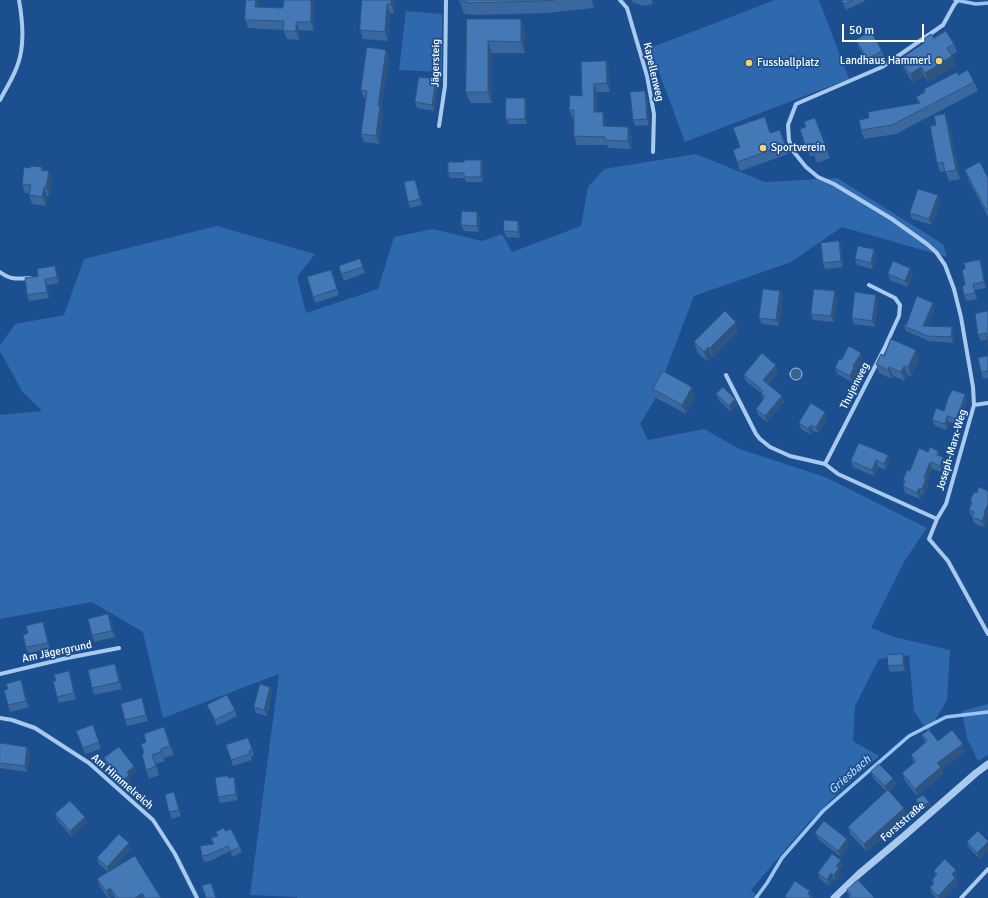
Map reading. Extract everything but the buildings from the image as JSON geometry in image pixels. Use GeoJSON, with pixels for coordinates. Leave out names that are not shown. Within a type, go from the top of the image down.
{"type":"FeatureCollection","features":[{"type":"Feature","properties":{"kind":"street"},"geometry":{"type":"LineString","coordinates":[[0,100],[13,76],[21,53],[23,30],[19,0]]}},
{"type":"Feature","properties":{"kind":"street","name":"Jägersteig"},"geometry":{"type":"LineString","coordinates":[[439,126],[445,86],[446,0]]}},
{"type":"Feature","properties":{"kind":"street","name":"Kapellenweg"},"geometry":{"type":"LineString","coordinates":[[620,0],[627,8],[647,76],[654,114],[653,152]]}},
{"type":"Feature","properties":{"kind":"street","name":"Joseph-Marx-Weg"},"geometry":{"type":"LineString","coordinates":[[958,0],[943,25],[882,67],[796,104],[788,125],[789,140],[793,151],[806,167],[818,177],[834,184],[892,219],[927,244],[936,252],[945,265],[954,289],[961,317],[973,387],[974,405],[946,504],[937,519],[929,539],[948,561],[988,634]]}},
{"type":"Feature","properties":{"kind":"street"},"geometry":{"type":"LineString","coordinates":[[0,272],[13,279],[33,278]]}},
{"type":"Feature","properties":{"kind":"street","name":"Thujenweg"},"geometry":{"type":"LineString","coordinates":[[825,464],[884,349],[899,316],[900,305],[895,298],[869,285]]}},
{"type":"Feature","properties":{"kind":"street"},"geometry":{"type":"LineString","coordinates":[[726,375],[752,427],[760,439],[770,447],[790,456],[825,464],[838,474],[937,519]]}},
{"type":"Feature","properties":{"kind":"street"},"geometry":{"type":"LineString","coordinates":[[974,405],[988,403]]}},
{"type":"Feature","properties":{"kind":"street","name":"Am Jägergrund"},"geometry":{"type":"LineString","coordinates":[[0,674],[67,658],[119,648]]}},
{"type":"Feature","properties":{"kind":"street","name":"Am Himmelreich"},"geometry":{"type":"LineString","coordinates":[[0,718],[12,720],[35,728],[89,763],[153,820],[175,854],[198,898]]}},
{"type":"Feature","properties":{"kind":"street","name":"Forststraße"},"geometry":{"type":"LineString","coordinates":[[834,898],[858,874],[988,764]]}},
{"type":"Feature","properties":{"kind":"street"},"geometry":{"type":"LineString","coordinates":[[961,898],[988,869]]}},
{"type":"Feature","properties":{"kind":"shaded area","name":"Fussballplatz"},"geometry":{"type":"Polygon","coordinates":[[[775,0],[819,0],[849,79],[685,142],[650,48],[775,0]]]}},
{"type":"Feature","properties":{"kind":"shaded area"},"geometry":{"type":"Polygon","coordinates":[[[406,11],[442,14],[442,72],[399,70],[406,11]]]}},
{"type":"Feature","properties":{"kind":"shaded area"},"geometry":{"type":"Polygon","coordinates":[[[696,154],[765,182],[837,178],[943,244],[947,257],[842,227],[791,262],[694,296],[654,401],[640,424],[648,440],[704,429],[740,449],[825,477],[927,528],[905,560],[871,628],[894,637],[950,650],[947,700],[928,732],[914,711],[909,655],[879,659],[855,706],[853,741],[879,756],[839,792],[808,823],[751,890],[759,898],[297,898],[250,895],[279,674],[163,718],[143,632],[92,602],[0,619],[0,415],[42,411],[22,391],[0,351],[0,345],[15,324],[64,315],[84,259],[217,226],[315,254],[297,277],[306,313],[378,289],[394,237],[433,229],[482,241],[502,234],[512,252],[581,226],[588,187],[604,169],[696,154]]]}},
{"type":"Feature","properties":{"kind":"shaded area"},"geometry":{"type":"Polygon","coordinates":[[[794,368],[798,368],[802,374],[798,380],[794,380],[790,376],[790,372],[794,368]]]}},
{"type":"Feature","properties":{"kind":"shaded area"},"geometry":{"type":"Polygon","coordinates":[[[988,704],[988,755],[978,761],[967,738],[962,711],[988,704]]]}},
{"type":"Feature","properties":{"kind":"waterway"},"geometry":{"type":"LineString","coordinates":[[955,0],[976,4],[988,3]]}},
{"type":"Feature","properties":{"kind":"waterway","name":"Griesbach"},"geometry":{"type":"LineString","coordinates":[[756,898],[782,858],[823,811],[909,736],[946,717],[988,712]]}},
{"type":"Feature","properties":{"kind":"place","name":"Landhaus Hammerl"},"geometry":{"type":"Point","coordinates":[939,61]}},
{"type":"Feature","properties":{"kind":"place","name":"Fussballplatz"},"geometry":{"type":"Point","coordinates":[749,63]}},
{"type":"Feature","properties":{"kind":"place","name":"Sportverein"},"geometry":{"type":"Point","coordinates":[763,148]}}]}
